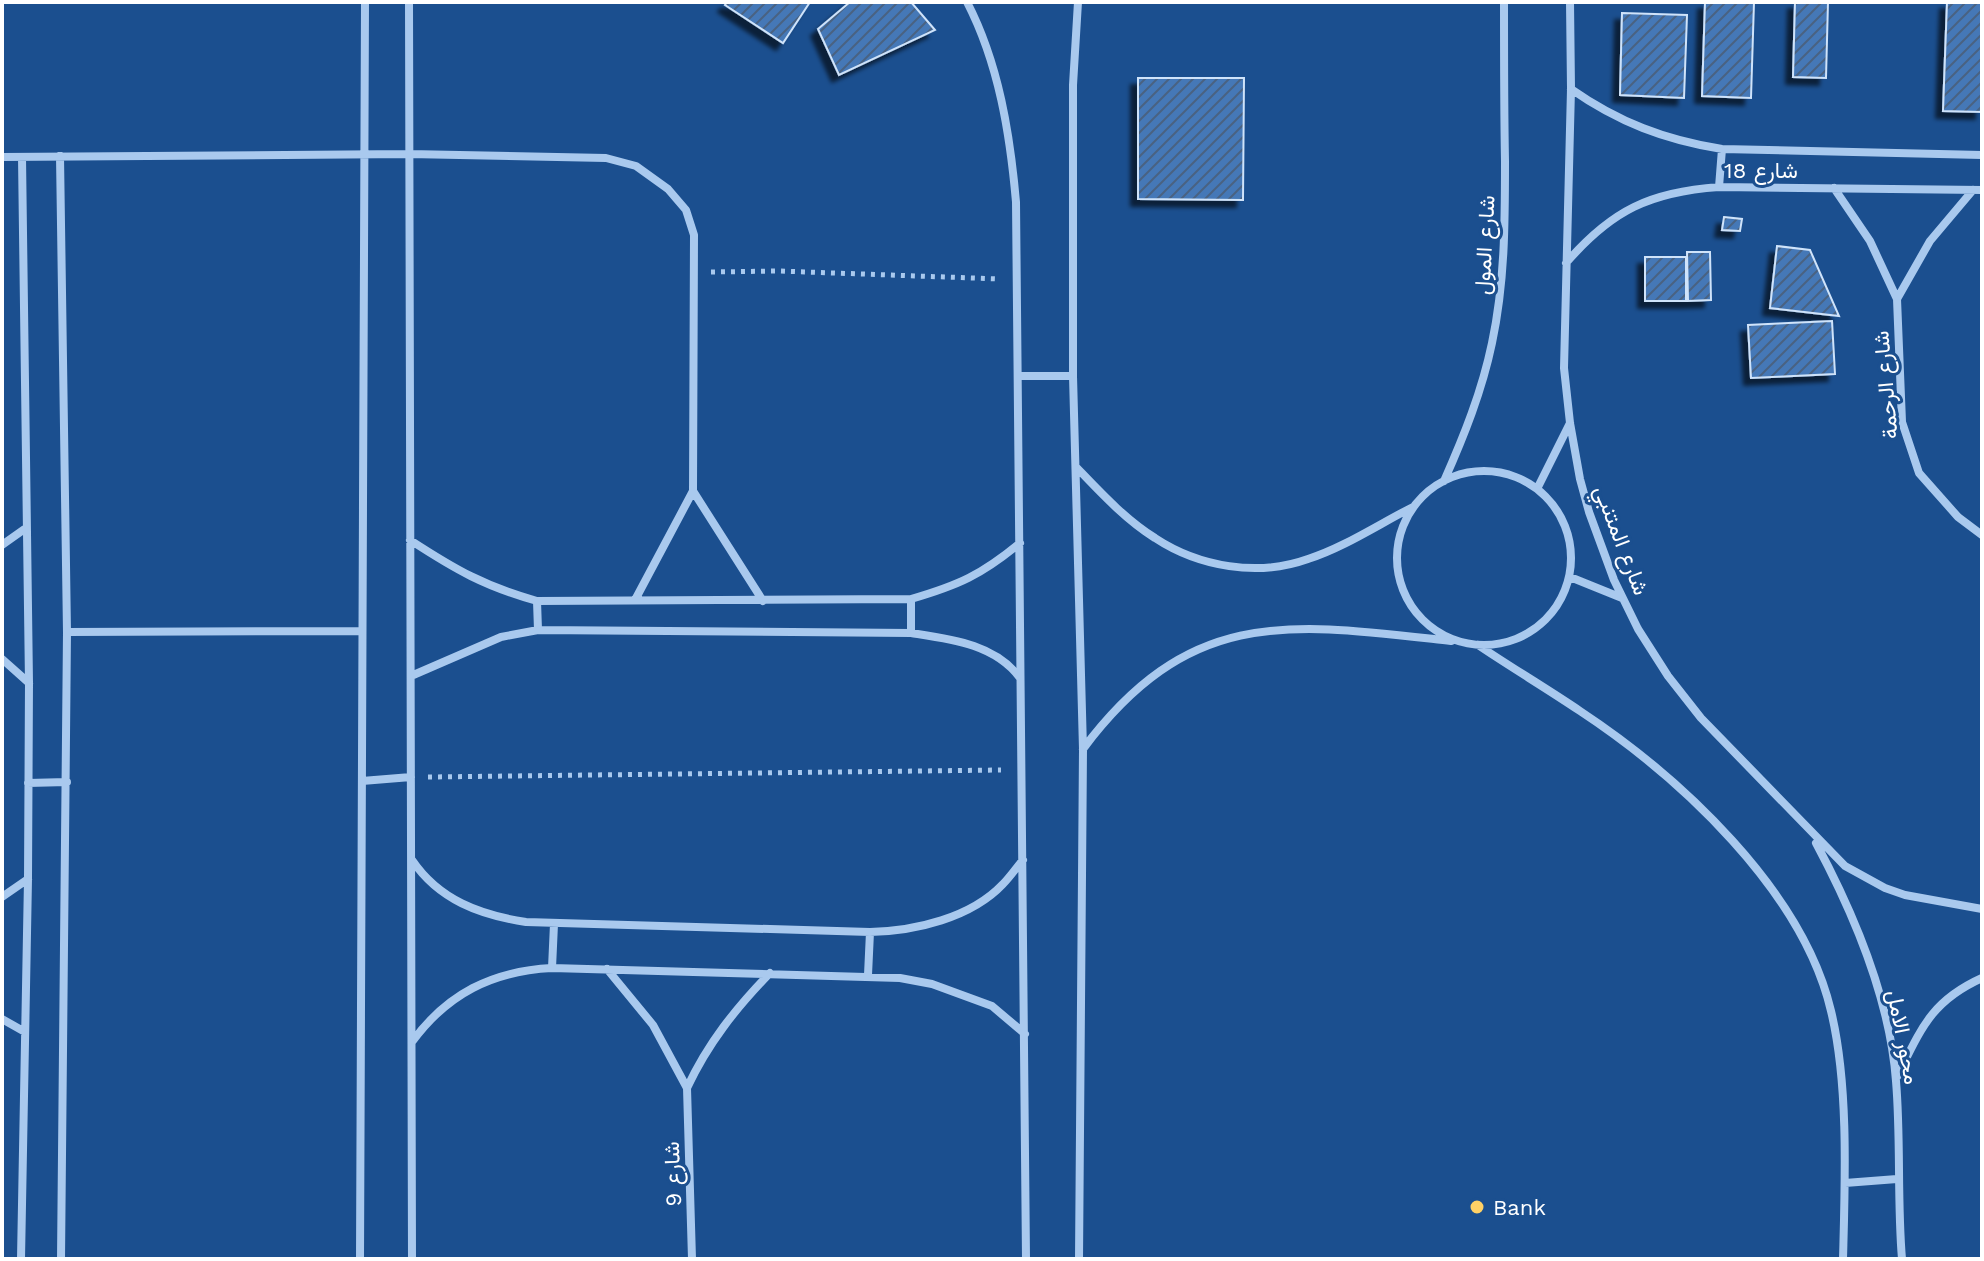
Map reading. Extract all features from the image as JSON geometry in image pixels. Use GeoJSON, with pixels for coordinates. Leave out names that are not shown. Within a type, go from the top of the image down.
{"type":"FeatureCollection","features":[{"type":"Feature","properties":{"kind":"street"},"geometry":{"type":"LineString","coordinates":[[360,1259],[365,2]]}},
{"type":"Feature","properties":{"kind":"street"},"geometry":{"type":"LineString","coordinates":[[409,2],[412,1259]]}},
{"type":"Feature","properties":{"kind":"street"},"geometry":{"type":"LineString","coordinates":[[967,2],[997,81],[1010,138],[1016,202],[1026,1259]]}},
{"type":"Feature","properties":{"kind":"street"},"geometry":{"type":"LineString","coordinates":[[1078,2],[1073,85],[1073,376],[1083,749],[1079,1259]]}},
{"type":"Feature","properties":{"kind":"street","name":"شارع المول"},"geometry":{"type":"LineString","coordinates":[[1444,481],[1480,391],[1500,296],[1505,248],[1504,2]]}},
{"type":"Feature","properties":{"kind":"street","name":"شارع المتنبي"},"geometry":{"type":"LineString","coordinates":[[1570,2],[1571,89],[1564,368],[1570,423],[1589,512],[1623,598],[1646,641],[1701,718],[1845,866],[1885,888],[1945,904],[1982,909]]}},
{"type":"Feature","properties":{"kind":"street","name":"شارع 18"},"geometry":{"type":"LineString","coordinates":[[1571,89],[1598,108],[1658,135],[1722,149],[1982,155]]}},
{"type":"Feature","properties":{"kind":"street"},"geometry":{"type":"LineString","coordinates":[[1719,187],[1722,149]]}},
{"type":"Feature","properties":{"kind":"street"},"geometry":{"type":"LineString","coordinates":[[2,157],[409,154],[606,158],[636,166],[668,189],[686,210],[694,235],[696,272],[693,491],[635,600]]}},
{"type":"Feature","properties":{"kind":"street"},"geometry":{"type":"LineString","coordinates":[[60,156],[67,632],[61,1259]]}},
{"type":"Feature","properties":{"kind":"street"},"geometry":{"type":"LineString","coordinates":[[21,1259],[29,683],[22,157]]}},
{"type":"Feature","properties":{"kind":"street","name":"شارع 18"},"geometry":{"type":"LineString","coordinates":[[1566,263],[1589,236],[1617,214],[1649,199],[1684,190],[1719,187],[1978,190]]}},
{"type":"Feature","properties":{"kind":"street","name":"شارع الرحمة"},"geometry":{"type":"LineString","coordinates":[[1834,188],[1870,241],[1897,299],[1899,393],[1908,448],[1919,473],[1936,494],[1982,535]]}},
{"type":"Feature","properties":{"kind":"street","name":"شارع الرحمة"},"geometry":{"type":"LineString","coordinates":[[1897,299],[1930,241],[1978,190]]}},
{"type":"Feature","properties":{"kind":"street"},"geometry":{"type":"LineString","coordinates":[[1019,376],[1073,376]]}},
{"type":"Feature","properties":{"kind":"street"},"geometry":{"type":"LineString","coordinates":[[1537,489],[1570,423]]}},
{"type":"Feature","properties":{"kind":"street"},"geometry":{"type":"LineString","coordinates":[[1077,467],[1109,501],[1154,538],[1212,563],[1244,568],[1276,567],[1308,560],[1414,506]]}},
{"type":"Feature","properties":{"kind":"street"},"geometry":{"type":"LineString","coordinates":[[1083,749],[1113,711],[1149,677],[1179,657],[1212,642],[1247,633],[1283,629],[1388,634],[1478,645],[1503,644],[1526,635],[1546,620],[1561,601],[1570,577],[1572,553],[1566,528],[1555,506],[1537,489],[1515,477],[1492,471],[1467,473],[1444,481],[1427,492],[1414,506],[1401,530],[1397,557],[1400,584],[1413,609],[1432,628],[1456,641]]}},
{"type":"Feature","properties":{"kind":"street"},"geometry":{"type":"LineString","coordinates":[[693,491],[763,601]]}},
{"type":"Feature","properties":{"kind":"street"},"geometry":{"type":"LineString","coordinates":[[2,545],[26,528]]}},
{"type":"Feature","properties":{"kind":"street"},"geometry":{"type":"LineString","coordinates":[[410,540],[464,574],[496,589],[537,601],[911,599],[958,585],[989,568],[1020,543]]}},
{"type":"Feature","properties":{"kind":"street"},"geometry":{"type":"LineString","coordinates":[[1570,577],[1623,598]]}},
{"type":"Feature","properties":{"kind":"street"},"geometry":{"type":"LineString","coordinates":[[911,599],[911,633]]}},
{"type":"Feature","properties":{"kind":"street"},"geometry":{"type":"LineString","coordinates":[[537,601],[538,630]]}},
{"type":"Feature","properties":{"kind":"street"},"geometry":{"type":"LineString","coordinates":[[411,676],[501,637],[538,630],[911,633],[956,640],[987,651],[1009,663],[1022,679]]}},
{"type":"Feature","properties":{"kind":"street"},"geometry":{"type":"LineString","coordinates":[[67,632],[362,631]]}},
{"type":"Feature","properties":{"kind":"street"},"geometry":{"type":"LineString","coordinates":[[1478,645],[1581,711],[1665,776],[1761,873],[1785,904],[1809,950],[1831,1011],[1838,1049],[1845,1183],[1843,1259]]}},
{"type":"Feature","properties":{"kind":"street"},"geometry":{"type":"LineString","coordinates":[[2,659],[29,683]]}},
{"type":"Feature","properties":{"kind":"street"},"geometry":{"type":"LineString","coordinates":[[362,781],[411,777]]}},
{"type":"Feature","properties":{"kind":"street"},"geometry":{"type":"LineString","coordinates":[[28,783],[67,782]]}},
{"type":"Feature","properties":{"kind":"street","name":"محور الامل"},"geometry":{"type":"LineString","coordinates":[[1812,835],[1833,875],[1882,1003],[1896,1078],[1902,1259]]}},
{"type":"Feature","properties":{"kind":"street"},"geometry":{"type":"LineString","coordinates":[[411,858],[426,879],[447,896],[498,918],[554,924],[870,932],[913,928],[960,912],[1002,886],[1023,859]]}},
{"type":"Feature","properties":{"kind":"street"},"geometry":{"type":"LineString","coordinates":[[2,897],[28,879]]}},
{"type":"Feature","properties":{"kind":"street"},"geometry":{"type":"LineString","coordinates":[[552,968],[554,924]]}},
{"type":"Feature","properties":{"kind":"street"},"geometry":{"type":"LineString","coordinates":[[868,975],[870,932]]}},
{"type":"Feature","properties":{"kind":"street"},"geometry":{"type":"LineString","coordinates":[[412,1043],[434,1015],[461,993],[505,973],[552,968],[868,975],[932,984],[963,993],[992,1006],[1025,1034]]}},
{"type":"Feature","properties":{"kind":"street","name":"شارع 9"},"geometry":{"type":"LineString","coordinates":[[607,969],[653,1025],[687,1088],[692,1259]]}},
{"type":"Feature","properties":{"kind":"street","name":"شارع 9"},"geometry":{"type":"LineString","coordinates":[[687,1088],[713,1038],[770,973]]}},
{"type":"Feature","properties":{"kind":"street"},"geometry":{"type":"LineString","coordinates":[[1896,1078],[1931,1014],[1947,996],[1982,978]]}},
{"type":"Feature","properties":{"kind":"street"},"geometry":{"type":"LineString","coordinates":[[2,1019],[25,1032]]}},
{"type":"Feature","properties":{"kind":"street"},"geometry":{"type":"LineString","coordinates":[[1845,1183],[1897,1179]]}},
{"type":"Feature","properties":{"kind":"path"},"geometry":{"type":"LineString","coordinates":[[696,272],[779,271],[1017,280]]}},
{"type":"Feature","properties":{"kind":"path"},"geometry":{"type":"LineString","coordinates":[[411,777],[1022,770]]}},
{"type":"Feature","properties":{"kind":"building"},"geometry":{"type":"Polygon","coordinates":[[[727,2],[810,2],[783,43],[725,5],[727,2]]]}},
{"type":"Feature","properties":{"kind":"building"},"geometry":{"type":"Polygon","coordinates":[[[850,2],[911,2],[935,30],[839,75],[818,29],[850,2]]]}},
{"type":"Feature","properties":{"kind":"building"},"geometry":{"type":"Polygon","coordinates":[[[1705,2],[1754,2],[1751,98],[1702,96],[1705,2]]]}},
{"type":"Feature","properties":{"kind":"building"},"geometry":{"type":"Polygon","coordinates":[[[1795,2],[1828,2],[1826,78],[1793,77],[1795,2]]]}},
{"type":"Feature","properties":{"kind":"building"},"geometry":{"type":"Polygon","coordinates":[[[1947,2],[1982,2],[1982,112],[1943,111],[1947,2]]]}},
{"type":"Feature","properties":{"kind":"building"},"geometry":{"type":"Polygon","coordinates":[[[1622,13],[1687,15],[1684,98],[1620,95],[1622,13]]]}},
{"type":"Feature","properties":{"kind":"building"},"geometry":{"type":"Polygon","coordinates":[[[1138,78],[1244,78],[1243,200],[1138,199],[1138,78]]]}},
{"type":"Feature","properties":{"kind":"building"},"geometry":{"type":"Polygon","coordinates":[[[1724,217],[1742,219],[1740,231],[1722,230],[1724,217]]]}},
{"type":"Feature","properties":{"kind":"building"},"geometry":{"type":"Polygon","coordinates":[[[1777,246],[1810,250],[1839,316],[1770,308],[1777,246]]]}},
{"type":"Feature","properties":{"kind":"building"},"geometry":{"type":"Polygon","coordinates":[[[1687,252],[1710,252],[1711,300],[1688,301],[1687,252]]]}},
{"type":"Feature","properties":{"kind":"building"},"geometry":{"type":"Polygon","coordinates":[[[1645,257],[1686,257],[1686,301],[1645,301],[1645,257]]]}},
{"type":"Feature","properties":{"kind":"building"},"geometry":{"type":"Polygon","coordinates":[[[1832,321],[1835,374],[1751,378],[1748,325],[1832,321]]]}},
{"type":"Feature","properties":{"kind":"place","name":"Bank"},"geometry":{"type":"Point","coordinates":[1477,1207]}}]}
